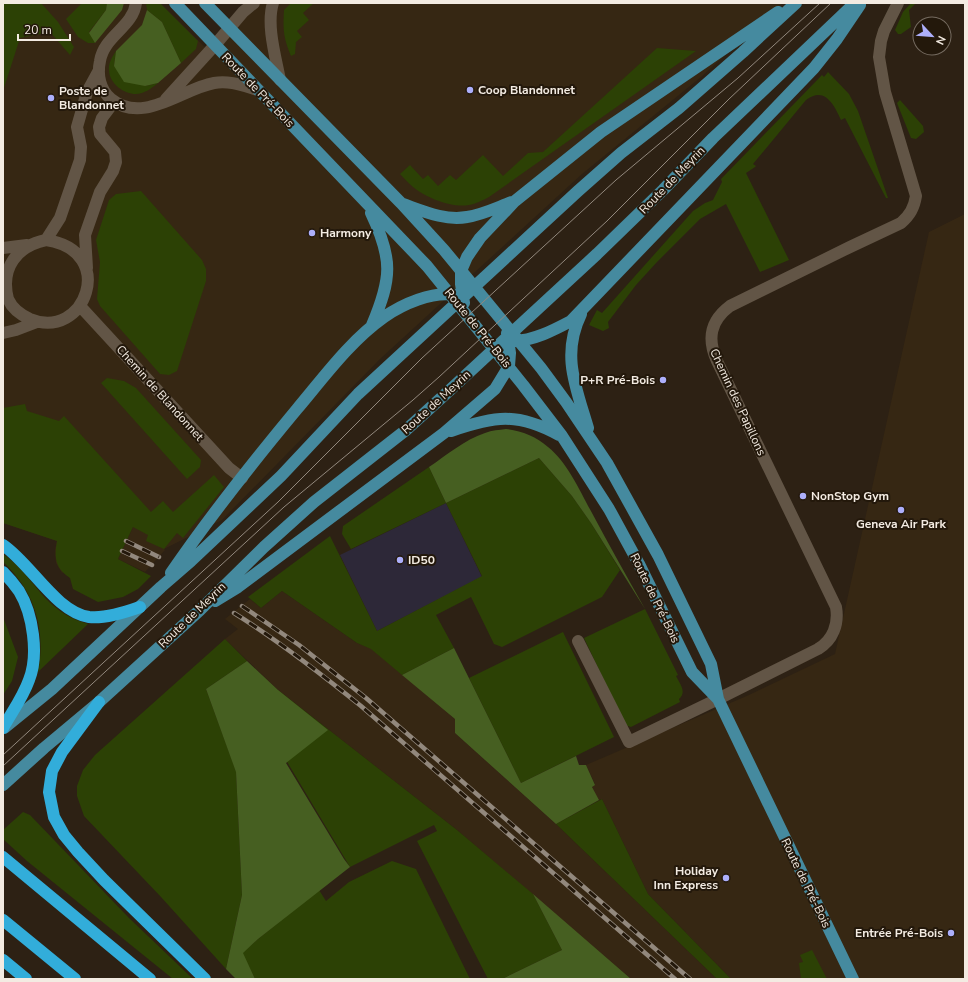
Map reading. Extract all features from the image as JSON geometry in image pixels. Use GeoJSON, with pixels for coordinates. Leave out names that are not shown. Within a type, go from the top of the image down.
{"type":"FeatureCollection","features":[{"type":"Feature","properties":{"kind":"highway"},"geometry":{"type":"LineString","coordinates":[[3,545],[23,562],[59,601],[79,614],[89,617],[97,617],[124,613],[140,607]]}},
{"type":"Feature","properties":{"kind":"highway"},"geometry":{"type":"LineString","coordinates":[[3,572],[19,591],[24,601],[29,615],[34,642],[30,679],[3,728]]}},
{"type":"Feature","properties":{"kind":"highway"},"geometry":{"type":"LineString","coordinates":[[99,702],[62,752],[52,771],[49,792],[54,817],[64,835],[88,863],[205,979]]}},
{"type":"Feature","properties":{"kind":"highway"},"geometry":{"type":"LineString","coordinates":[[3,857],[150,979]]}},
{"type":"Feature","properties":{"kind":"highway"},"geometry":{"type":"LineString","coordinates":[[3,920],[75,979]]}},
{"type":"Feature","properties":{"kind":"highway"},"geometry":{"type":"LineString","coordinates":[[3,960],[26,979]]}},
{"type":"Feature","properties":{"kind":"main road","name":"Route de Pré-Bois"},"geometry":{"type":"LineString","coordinates":[[175,3],[456,296]]}},
{"type":"Feature","properties":{"kind":"main road","name":"Route de Pré-Bois"},"geometry":{"type":"LineString","coordinates":[[205,3],[401,203],[462,271],[498,315],[514,341],[547,375],[591,438],[661,562],[711,664],[718,699],[853,979]]}},
{"type":"Feature","properties":{"kind":"main road"},"geometry":{"type":"LineString","coordinates":[[456,296],[461,284],[462,271],[466,257],[473,247],[515,201],[601,132],[790,3]]}},
{"type":"Feature","properties":{"kind":"main road"},"geometry":{"type":"LineString","coordinates":[[3,728],[52,689],[191,561],[281,476],[358,394],[410,345],[621,153],[679,108],[738,57],[796,3]]}},
{"type":"Feature","properties":{"kind":"main road","name":"Route de Meyrin"},"geometry":{"type":"LineString","coordinates":[[3,785],[99,702],[200,610],[249,561],[314,502],[406,430],[451,389],[597,254],[663,190],[713,138],[855,3]]}},
{"type":"Feature","properties":{"kind":"main road"},"geometry":{"type":"LineString","coordinates":[[456,296],[473,322],[486,334],[514,341],[549,332],[571,321],[814,68],[837,39],[861,3]]}},
{"type":"Feature","properties":{"kind":"main road"},"geometry":{"type":"LineString","coordinates":[[401,203],[430,214],[455,218],[468,217],[515,201]]}},
{"type":"Feature","properties":{"kind":"main road"},"geometry":{"type":"LineString","coordinates":[[366,202],[379,229],[386,253],[388,267],[385,290],[371,327]]}},
{"type":"Feature","properties":{"kind":"main road"},"geometry":{"type":"LineString","coordinates":[[161,587],[242,478],[333,366],[371,327],[385,316],[415,300],[429,296],[456,296],[476,300],[486,305],[498,315]]}},
{"type":"Feature","properties":{"kind":"main road"},"geometry":{"type":"LineString","coordinates":[[584,308],[573,332],[570,353],[572,375],[591,438]]}},
{"type":"Feature","properties":{"kind":"main road","name":"Route de Pré-Bois"},"geometry":{"type":"LineString","coordinates":[[473,322],[509,366],[562,436],[588,476],[625,537],[692,672],[718,699]]}},
{"type":"Feature","properties":{"kind":"main road"},"geometry":{"type":"LineString","coordinates":[[200,610],[238,588],[444,433],[495,389],[509,366],[514,341]]}},
{"type":"Feature","properties":{"kind":"main road"},"geometry":{"type":"LineString","coordinates":[[444,433],[477,422],[502,418],[532,423],[562,436]]}},
{"type":"Feature","properties":{"kind":"street"},"geometry":{"type":"LineString","coordinates":[[136,3],[130,19],[107,43],[101,56],[99,70],[100,84],[106,96],[114,102],[133,109],[145,108],[157,105],[200,86],[220,82],[229,82],[258,90]]}},
{"type":"Feature","properties":{"kind":"street"},"geometry":{"type":"LineString","coordinates":[[164,101],[243,12],[254,3]]}},
{"type":"Feature","properties":{"kind":"street"},"geometry":{"type":"LineString","coordinates":[[273,3],[271,29],[280,80]]}},
{"type":"Feature","properties":{"kind":"street","name":"Chemin des Papillons"},"geometry":{"type":"LineString","coordinates":[[578,641],[629,742],[823,646],[832,635],[837,614],[834,601],[717,361],[711,344],[713,327],[718,318],[730,306],[850,247],[901,224],[908,217],[914,207],[916,196],[885,92],[880,57],[884,31],[898,3]]}},
{"type":"Feature","properties":{"kind":"street"},"geometry":{"type":"LineString","coordinates":[[46,240],[60,218],[80,160],[81,147],[77,127],[87,92],[99,70]]}},
{"type":"Feature","properties":{"kind":"street"},"geometry":{"type":"LineString","coordinates":[[30,244],[20,250],[9,262],[4,284],[7,297],[15,309],[26,317],[37,322],[50,323],[62,319],[70,315],[80,306],[86,292],[88,280],[85,236],[100,192],[113,171],[116,162],[115,152],[100,134],[99,126],[102,118],[114,102]]}},
{"type":"Feature","properties":{"kind":"street"},"geometry":{"type":"LineString","coordinates":[[3,248],[46,240],[60,243],[71,249],[81,260],[87,270]]}},
{"type":"Feature","properties":{"kind":"street","name":"Chemin de Blandonnet"},"geometry":{"type":"LineString","coordinates":[[80,306],[229,468],[242,478]]}},
{"type":"Feature","properties":{"kind":"street"},"geometry":{"type":"LineString","coordinates":[[3,333],[37,322]]}},
{"type":"Feature","properties":{"kind":"shaded area"},"geometry":{"type":"Polygon","coordinates":[[[3,3],[159,3],[208,50],[258,3],[783,3],[701,77],[582,174],[380,359],[222,520],[164,549],[165,550],[145,572],[118,559],[133,527],[62,573],[56,563],[55,550],[57,541],[3,523],[3,3]]]}},
{"type":"Feature","properties":{"kind":"shaded area"},"geometry":{"type":"Polygon","coordinates":[[[965,214],[965,979],[731,979],[648,894],[602,799],[599,800],[595,794],[592,786],[595,784],[586,765],[749,695],[835,654],[929,232],[965,214]]]}},
{"type":"Feature","properties":{"kind":"shaded area"},"geometry":{"type":"Polygon","coordinates":[[[446,503],[482,577],[377,631],[340,555],[446,503]]]}},
{"type":"Feature","properties":{"kind":"shaded area"},"geometry":{"type":"Polygon","coordinates":[[[282,591],[357,643],[371,648],[455,719],[455,733],[556,824],[717,979],[631,979],[457,830],[278,690],[225,639],[238,629],[225,619],[250,599],[261,608],[282,591]]]}},
{"type":"Feature","properties":{"kind":"green space"},"geometry":{"type":"Polygon","coordinates":[[[3,3],[41,3],[58,22],[74,47],[70,55],[50,32],[20,38],[3,91],[3,3]]]}},
{"type":"Feature","properties":{"kind":"green space"},"geometry":{"type":"Polygon","coordinates":[[[82,3],[107,3],[106,10],[89,32],[95,43],[88,43],[78,37],[66,19],[82,3]]]}},
{"type":"Feature","properties":{"kind":"green space"},"geometry":{"type":"Polygon","coordinates":[[[107,3],[124,3],[122,10],[95,43],[89,33],[106,10],[107,3]]]}},
{"type":"Feature","properties":{"kind":"green space"},"geometry":{"type":"Polygon","coordinates":[[[146,3],[160,3],[198,41],[196,49],[181,63],[162,22],[147,10],[146,3]]]}},
{"type":"Feature","properties":{"kind":"green space"},"geometry":{"type":"Polygon","coordinates":[[[291,3],[314,3],[303,13],[309,20],[297,31],[302,37],[296,42],[295,54],[291,56],[284,33],[284,10],[291,3]]]}},
{"type":"Feature","properties":{"kind":"green space"},"geometry":{"type":"Polygon","coordinates":[[[911,3],[916,3],[909,10],[911,27],[901,34],[898,34],[895,30],[903,12],[911,3]]]}},
{"type":"Feature","properties":{"kind":"green space"},"geometry":{"type":"Polygon","coordinates":[[[147,10],[162,22],[181,63],[158,83],[145,86],[124,82],[114,66],[116,51],[142,25],[147,10]]]}},
{"type":"Feature","properties":{"kind":"green space"},"geometry":{"type":"Polygon","coordinates":[[[657,48],[696,51],[482,201],[462,206],[447,204],[418,191],[400,174],[410,165],[423,179],[428,175],[438,186],[450,175],[456,180],[483,155],[503,176],[528,153],[543,152],[657,48]]]}},
{"type":"Feature","properties":{"kind":"green space"},"geometry":{"type":"Polygon","coordinates":[[[116,51],[114,66],[145,86],[158,83],[139,94],[131,94],[118,87],[112,80],[109,71],[110,63],[116,51]]]}},
{"type":"Feature","properties":{"kind":"green space"},"geometry":{"type":"Polygon","coordinates":[[[828,72],[849,94],[858,111],[888,198],[886,198],[845,118],[841,120],[832,103],[824,96],[813,96],[806,100],[753,164],[756,166],[746,173],[789,260],[760,272],[726,204],[700,219],[657,262],[636,285],[608,322],[609,328],[603,331],[589,325],[597,310],[602,313],[693,211],[705,203],[713,200],[722,182],[721,179],[822,75],[824,77],[828,72]]]}},
{"type":"Feature","properties":{"kind":"green space"},"geometry":{"type":"Polygon","coordinates":[[[900,100],[923,126],[924,132],[916,139],[911,138],[897,103],[900,100]]]}},
{"type":"Feature","properties":{"kind":"green space"},"geometry":{"type":"Polygon","coordinates":[[[141,191],[202,260],[206,269],[206,281],[177,371],[169,375],[160,374],[100,306],[97,299],[100,262],[96,240],[109,200],[116,194],[141,191]]]}},
{"type":"Feature","properties":{"kind":"green space"},"geometry":{"type":"Polygon","coordinates":[[[107,378],[124,381],[136,388],[201,460],[200,467],[187,479],[101,383],[107,378]]]}},
{"type":"Feature","properties":{"kind":"green space"},"geometry":{"type":"Polygon","coordinates":[[[25,404],[27,411],[59,421],[64,416],[151,512],[163,501],[173,512],[214,475],[224,487],[183,538],[177,533],[164,549],[146,541],[148,535],[133,527],[118,559],[151,576],[138,589],[123,597],[98,602],[73,589],[70,578],[61,570],[57,562],[57,541],[3,523],[3,408],[25,404]]]}},
{"type":"Feature","properties":{"kind":"green space"},"geometry":{"type":"Polygon","coordinates":[[[506,429],[517,431],[533,437],[555,453],[578,486],[645,609],[591,523],[572,496],[539,458],[446,503],[429,467],[456,448],[477,436],[496,430],[506,429]]]}},
{"type":"Feature","properties":{"kind":"green space"},"geometry":{"type":"Polygon","coordinates":[[[539,458],[572,496],[591,523],[620,570],[602,597],[502,647],[494,644],[471,597],[436,615],[454,648],[402,675],[371,649],[357,643],[282,591],[261,608],[248,597],[330,536],[377,631],[482,576],[446,503],[539,458]]]}},
{"type":"Feature","properties":{"kind":"green space"},"geometry":{"type":"Polygon","coordinates":[[[429,467],[446,503],[351,549],[342,534],[343,526],[429,467]]]}},
{"type":"Feature","properties":{"kind":"green space"},"geometry":{"type":"Polygon","coordinates":[[[3,554],[15,563],[41,593],[60,611],[88,624],[38,672],[41,646],[38,621],[30,597],[24,586],[3,562],[3,554]]]}},
{"type":"Feature","properties":{"kind":"green space"},"geometry":{"type":"Polygon","coordinates":[[[645,609],[678,675],[676,676],[683,691],[679,699],[680,702],[631,727],[625,725],[584,638],[645,609]]]}},
{"type":"Feature","properties":{"kind":"green space"},"geometry":{"type":"Polygon","coordinates":[[[3,617],[18,657],[12,681],[3,695],[3,617]]]}},
{"type":"Feature","properties":{"kind":"green space"},"geometry":{"type":"Polygon","coordinates":[[[563,632],[614,737],[521,783],[469,678],[563,632]]]}},
{"type":"Feature","properties":{"kind":"green space"},"geometry":{"type":"Polygon","coordinates":[[[225,639],[247,661],[206,689],[236,771],[242,895],[226,969],[161,897],[84,816],[77,796],[77,786],[83,770],[95,755],[225,639]]]}},
{"type":"Feature","properties":{"kind":"green space"},"geometry":{"type":"Polygon","coordinates":[[[454,648],[521,783],[576,756],[579,765],[586,765],[595,785],[592,787],[599,800],[556,824],[455,733],[455,719],[402,675],[454,648]]]}},
{"type":"Feature","properties":{"kind":"green space"},"geometry":{"type":"Polygon","coordinates":[[[247,661],[278,690],[328,730],[286,763],[350,867],[258,939],[243,953],[255,979],[236,979],[226,969],[242,895],[236,772],[206,689],[247,661]]]}},
{"type":"Feature","properties":{"kind":"green space"},"geometry":{"type":"Polygon","coordinates":[[[278,690],[457,830],[533,894],[562,950],[502,979],[488,979],[417,841],[437,831],[434,825],[350,867],[274,740],[278,690]]]}},
{"type":"Feature","properties":{"kind":"green space"},"geometry":{"type":"Polygon","coordinates":[[[602,799],[648,894],[731,979],[717,979],[556,824],[602,799]]]}},
{"type":"Feature","properties":{"kind":"green space"},"geometry":{"type":"Polygon","coordinates":[[[23,812],[30,815],[129,918],[193,979],[173,979],[27,861],[3,839],[3,830],[23,812]]]}},
{"type":"Feature","properties":{"kind":"green space"},"geometry":{"type":"Polygon","coordinates":[[[392,861],[416,869],[470,979],[255,979],[242,953],[258,939],[319,890],[326,901],[349,882],[392,861]]]}},
{"type":"Feature","properties":{"kind":"green space"},"geometry":{"type":"Polygon","coordinates":[[[533,894],[631,979],[502,979],[562,950],[533,894]]]}},
{"type":"Feature","properties":{"kind":"green space"},"geometry":{"type":"Polygon","coordinates":[[[812,950],[827,979],[801,979],[799,963],[803,962],[800,955],[812,950]]]}},
{"type":"Feature","properties":{"kind":"tram line"},"geometry":{"type":"LineString","coordinates":[[3,755],[278,502],[422,358],[616,180],[738,78],[820,3]]}},
{"type":"Feature","properties":{"kind":"tram line"},"geometry":{"type":"LineString","coordinates":[[3,766],[284,507],[439,377],[607,221],[729,99],[831,3]]}},
{"type":"Feature","properties":{"kind":"railway"},"geometry":{"type":"LineString","coordinates":[[126,541],[159,557]]}},
{"type":"Feature","properties":{"kind":"railway"},"geometry":{"type":"LineString","coordinates":[[122,551],[152,565]]}},
{"type":"Feature","properties":{"kind":"railway"},"geometry":{"type":"LineString","coordinates":[[242,606],[299,645],[366,698],[690,979]]}},
{"type":"Feature","properties":{"kind":"railway"},"geometry":{"type":"LineString","coordinates":[[234,613],[299,658],[361,706],[675,979]]}},
{"type":"Feature","properties":{"kind":"place","name":"Coop Blandonnet"},"geometry":{"type":"Point","coordinates":[470,90]}},
{"type":"Feature","properties":{"kind":"place","name":"Poste de Blandonnet"},"geometry":{"type":"Point","coordinates":[51,98]}},
{"type":"Feature","properties":{"kind":"place","name":"Harmony"},"geometry":{"type":"Point","coordinates":[312,233]}},
{"type":"Feature","properties":{"kind":"place","name":"P+R Pré-Bois"},"geometry":{"type":"Point","coordinates":[663,380]}},
{"type":"Feature","properties":{"kind":"place","name":"NonStop Gym"},"geometry":{"type":"Point","coordinates":[803,496]}},
{"type":"Feature","properties":{"kind":"place","name":"Geneva Air Park"},"geometry":{"type":"Point","coordinates":[901,510]}},
{"type":"Feature","properties":{"kind":"place","name":"ID50"},"geometry":{"type":"Point","coordinates":[400,560]}},
{"type":"Feature","properties":{"kind":"place","name":"Holiday Inn Express"},"geometry":{"type":"Point","coordinates":[726,878]}},
{"type":"Feature","properties":{"kind":"place","name":"Entrée Pré-Bois"},"geometry":{"type":"Point","coordinates":[951,933]}}]}
